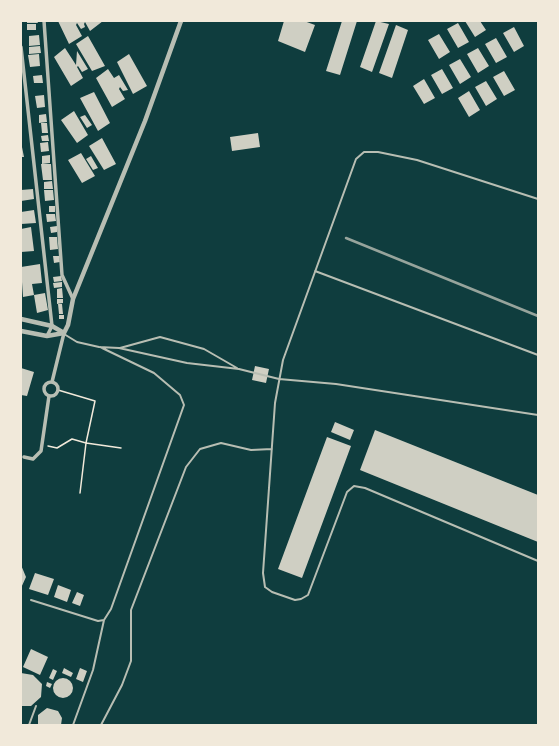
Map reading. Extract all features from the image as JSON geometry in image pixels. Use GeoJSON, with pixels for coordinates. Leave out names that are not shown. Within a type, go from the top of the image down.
{"type":"FeatureCollection","features":[{"type":"Feature","properties":{"kind":"street"},"geometry":{"type":"LineString","coordinates":[[44,21],[62,275],[73,299]]}},
{"type":"Feature","properties":{"kind":"street"},"geometry":{"type":"LineString","coordinates":[[52,382],[64,333],[68,325],[73,299],[145,121],[181,21]]}},
{"type":"Feature","properties":{"kind":"street"},"geometry":{"type":"LineString","coordinates":[[21,47],[52,326],[47,336]]}},
{"type":"Feature","properties":{"kind":"street"},"geometry":{"type":"LineString","coordinates":[[21,319],[52,326],[64,333]]}},
{"type":"Feature","properties":{"kind":"street"},"geometry":{"type":"LineString","coordinates":[[21,331],[47,336],[64,333]]}},
{"type":"Feature","properties":{"kind":"street"},"geometry":{"type":"LineString","coordinates":[[49,396],[56,394],[58,390],[58,386],[52,382]]}},
{"type":"Feature","properties":{"kind":"street"},"geometry":{"type":"LineString","coordinates":[[49,396],[44,391],[45,386],[52,382]]}},
{"type":"Feature","properties":{"kind":"street"},"geometry":{"type":"LineString","coordinates":[[24,457],[34,459],[41,451],[49,396]]}},
{"type":"Feature","properties":{"kind":"lane"},"geometry":{"type":"LineString","coordinates":[[538,199],[417,160],[378,152],[364,152],[356,159],[284,358],[279,378],[263,573],[265,587],[272,592],[295,600],[301,599],[308,595],[347,492],[354,486],[365,488],[538,561]]}},
{"type":"Feature","properties":{"kind":"lane"},"geometry":{"type":"LineString","coordinates":[[315,271],[538,355]]}},
{"type":"Feature","properties":{"kind":"lane"},"geometry":{"type":"LineString","coordinates":[[64,333],[77,342],[99,347],[119,348],[187,363],[239,369],[279,378],[336,384],[538,414]]}},
{"type":"Feature","properties":{"kind":"lane"},"geometry":{"type":"LineString","coordinates":[[119,348],[160,337],[204,349],[239,369]]}},
{"type":"Feature","properties":{"kind":"lane"},"geometry":{"type":"LineString","coordinates":[[73,725],[93,670],[104,620],[111,609],[184,404],[182,398],[154,373],[99,347]]}},
{"type":"Feature","properties":{"kind":"lane"},"geometry":{"type":"LineString","coordinates":[[101,725],[122,685],[131,661],[131,610],[186,466],[200,449],[221,443],[251,450],[272,449]]}},
{"type":"Feature","properties":{"kind":"lane"},"geometry":{"type":"LineString","coordinates":[[31,600],[98,621],[104,620]]}},
{"type":"Feature","properties":{"kind":"lane"},"geometry":{"type":"LineString","coordinates":[[29,725],[36,706]]}},
{"type":"Feature","properties":{"kind":"path"},"geometry":{"type":"LineString","coordinates":[[58,390],[95,401],[86,443],[80,493]]}},
{"type":"Feature","properties":{"kind":"path"},"geometry":{"type":"LineString","coordinates":[[42,444],[57,448],[72,439],[86,443],[121,448]]}},
{"type":"Feature","properties":{"kind":"building"},"geometry":{"type":"Polygon","coordinates":[[[27,21],[37,21],[38,23],[27,23],[27,21]]]}},
{"type":"Feature","properties":{"kind":"building"},"geometry":{"type":"Polygon","coordinates":[[[58,21],[103,21],[90,31],[85,22],[85,27],[81,29],[77,23],[76,25],[82,36],[69,44],[58,21]]]}},
{"type":"Feature","properties":{"kind":"building"},"geometry":{"type":"Polygon","coordinates":[[[284,21],[304,21],[315,25],[305,52],[278,41],[284,21]]]}},
{"type":"Feature","properties":{"kind":"building"},"geometry":{"type":"Polygon","coordinates":[[[342,21],[357,21],[340,75],[326,71],[342,21]]]}},
{"type":"Feature","properties":{"kind":"building"},"geometry":{"type":"Polygon","coordinates":[[[376,21],[389,24],[372,72],[360,67],[376,21]]]}},
{"type":"Feature","properties":{"kind":"building"},"geometry":{"type":"Polygon","coordinates":[[[465,21],[480,21],[486,30],[475,37],[465,21]]]}},
{"type":"Feature","properties":{"kind":"building"},"geometry":{"type":"Polygon","coordinates":[[[458,23],[469,42],[458,48],[447,29],[458,23]]]}},
{"type":"Feature","properties":{"kind":"building"},"geometry":{"type":"Polygon","coordinates":[[[27,24],[36,24],[36,30],[27,30],[27,24]]]}},
{"type":"Feature","properties":{"kind":"building"},"geometry":{"type":"Polygon","coordinates":[[[396,25],[408,30],[392,78],[379,73],[396,25]]]}},
{"type":"Feature","properties":{"kind":"building"},"geometry":{"type":"Polygon","coordinates":[[[514,27],[524,46],[514,52],[503,33],[514,27]]]}},
{"type":"Feature","properties":{"kind":"building"},"geometry":{"type":"Polygon","coordinates":[[[439,34],[450,52],[439,59],[428,40],[439,34]]]}},
{"type":"Feature","properties":{"kind":"building"},"geometry":{"type":"Polygon","coordinates":[[[39,35],[40,45],[29,46],[29,36],[39,35]]]}},
{"type":"Feature","properties":{"kind":"building"},"geometry":{"type":"Polygon","coordinates":[[[88,36],[105,66],[92,71],[76,44],[88,36]]]}},
{"type":"Feature","properties":{"kind":"building"},"geometry":{"type":"Polygon","coordinates":[[[496,38],[507,57],[496,63],[485,44],[496,38]]]}},
{"type":"Feature","properties":{"kind":"building"},"geometry":{"type":"Polygon","coordinates":[[[40,46],[41,53],[29,54],[29,47],[40,46]]]}},
{"type":"Feature","properties":{"kind":"building"},"geometry":{"type":"Polygon","coordinates":[[[65,48],[76,65],[77,51],[88,69],[82,72],[78,66],[77,67],[83,78],[71,86],[54,57],[65,48]]]}},
{"type":"Feature","properties":{"kind":"building"},"geometry":{"type":"Polygon","coordinates":[[[478,48],[489,66],[478,73],[467,54],[478,48]]]}},
{"type":"Feature","properties":{"kind":"building"},"geometry":{"type":"Polygon","coordinates":[[[39,54],[40,66],[30,67],[28,55],[39,54]]]}},
{"type":"Feature","properties":{"kind":"building"},"geometry":{"type":"Polygon","coordinates":[[[129,54],[147,86],[133,94],[117,62],[129,54]]]}},
{"type":"Feature","properties":{"kind":"building"},"geometry":{"type":"Polygon","coordinates":[[[460,59],[471,77],[460,84],[449,65],[460,59]]]}},
{"type":"Feature","properties":{"kind":"building"},"geometry":{"type":"Polygon","coordinates":[[[108,69],[114,78],[119,75],[128,90],[123,91],[120,87],[119,89],[125,99],[112,107],[96,78],[108,69]]]}},
{"type":"Feature","properties":{"kind":"building"},"geometry":{"type":"Polygon","coordinates":[[[442,69],[453,88],[442,94],[431,75],[442,69]]]}},
{"type":"Feature","properties":{"kind":"building"},"geometry":{"type":"Polygon","coordinates":[[[504,71],[515,90],[504,96],[493,77],[504,71]]]}},
{"type":"Feature","properties":{"kind":"building"},"geometry":{"type":"Polygon","coordinates":[[[42,75],[43,83],[34,83],[33,76],[42,75]]]}},
{"type":"Feature","properties":{"kind":"building"},"geometry":{"type":"Polygon","coordinates":[[[424,79],[435,98],[424,104],[413,86],[424,79]]]}},
{"type":"Feature","properties":{"kind":"building"},"geometry":{"type":"Polygon","coordinates":[[[486,81],[497,99],[486,106],[475,87],[486,81]]]}},
{"type":"Feature","properties":{"kind":"building"},"geometry":{"type":"Polygon","coordinates":[[[469,91],[480,110],[469,117],[458,98],[469,91]]]}},
{"type":"Feature","properties":{"kind":"building"},"geometry":{"type":"Polygon","coordinates":[[[94,92],[110,123],[98,131],[80,98],[94,92]]]}},
{"type":"Feature","properties":{"kind":"building"},"geometry":{"type":"Polygon","coordinates":[[[44,95],[45,107],[37,108],[35,96],[44,95]]]}},
{"type":"Feature","properties":{"kind":"building"},"geometry":{"type":"Polygon","coordinates":[[[74,111],[88,135],[77,143],[61,120],[74,111]]]}},
{"type":"Feature","properties":{"kind":"building"},"geometry":{"type":"Polygon","coordinates":[[[46,114],[47,122],[39,123],[39,115],[46,114]]]}},
{"type":"Feature","properties":{"kind":"building"},"geometry":{"type":"Polygon","coordinates":[[[85,115],[92,125],[87,128],[80,117],[85,115]]]}},
{"type":"Feature","properties":{"kind":"building"},"geometry":{"type":"Polygon","coordinates":[[[41,123],[47,123],[48,133],[42,133],[41,123]]]}},
{"type":"Feature","properties":{"kind":"building"},"geometry":{"type":"Polygon","coordinates":[[[258,133],[260,147],[232,151],[230,137],[258,133]]]}},
{"type":"Feature","properties":{"kind":"building"},"geometry":{"type":"Polygon","coordinates":[[[48,135],[49,141],[42,141],[41,136],[48,135]]]}},
{"type":"Feature","properties":{"kind":"building"},"geometry":{"type":"Polygon","coordinates":[[[102,138],[116,164],[104,170],[89,146],[102,138]]]}},
{"type":"Feature","properties":{"kind":"building"},"geometry":{"type":"Polygon","coordinates":[[[21,142],[24,157],[21,157],[21,142]]]}},
{"type":"Feature","properties":{"kind":"building"},"geometry":{"type":"Polygon","coordinates":[[[48,142],[49,151],[41,152],[40,143],[48,142]]]}},
{"type":"Feature","properties":{"kind":"building"},"geometry":{"type":"Polygon","coordinates":[[[81,153],[95,176],[82,183],[68,160],[81,153]]]}},
{"type":"Feature","properties":{"kind":"building"},"geometry":{"type":"Polygon","coordinates":[[[50,155],[50,163],[42,164],[42,156],[50,155]]]}},
{"type":"Feature","properties":{"kind":"building"},"geometry":{"type":"Polygon","coordinates":[[[91,156],[98,168],[93,170],[86,159],[91,156]]]}},
{"type":"Feature","properties":{"kind":"building"},"geometry":{"type":"Polygon","coordinates":[[[41,164],[51,164],[52,180],[43,180],[41,164]]]}},
{"type":"Feature","properties":{"kind":"building"},"geometry":{"type":"Polygon","coordinates":[[[52,181],[53,189],[44,189],[44,182],[52,181]]]}},
{"type":"Feature","properties":{"kind":"building"},"geometry":{"type":"Polygon","coordinates":[[[33,189],[34,199],[21,201],[21,190],[33,189]]]}},
{"type":"Feature","properties":{"kind":"building"},"geometry":{"type":"Polygon","coordinates":[[[44,190],[53,190],[54,200],[45,201],[44,190]]]}},
{"type":"Feature","properties":{"kind":"building"},"geometry":{"type":"Polygon","coordinates":[[[49,206],[55,206],[55,212],[49,212],[49,206]]]}},
{"type":"Feature","properties":{"kind":"building"},"geometry":{"type":"Polygon","coordinates":[[[34,210],[36,223],[21,224],[21,212],[34,210]]]}},
{"type":"Feature","properties":{"kind":"building"},"geometry":{"type":"Polygon","coordinates":[[[46,214],[55,214],[56,221],[47,222],[46,214]]]}},
{"type":"Feature","properties":{"kind":"building"},"geometry":{"type":"Polygon","coordinates":[[[57,226],[57,232],[51,233],[50,227],[57,226]]]}},
{"type":"Feature","properties":{"kind":"building"},"geometry":{"type":"Polygon","coordinates":[[[31,227],[34,251],[21,252],[21,229],[31,227]]]}},
{"type":"Feature","properties":{"kind":"building"},"geometry":{"type":"Polygon","coordinates":[[[49,237],[57,237],[58,249],[50,250],[49,237]]]}},
{"type":"Feature","properties":{"kind":"building"},"geometry":{"type":"Polygon","coordinates":[[[53,256],[59,256],[60,262],[54,263],[53,256]]]}},
{"type":"Feature","properties":{"kind":"building"},"geometry":{"type":"Polygon","coordinates":[[[40,264],[42,283],[32,284],[34,295],[23,297],[21,267],[40,264]]]}},
{"type":"Feature","properties":{"kind":"building"},"geometry":{"type":"Polygon","coordinates":[[[61,276],[62,281],[54,282],[53,277],[61,276]]]}},
{"type":"Feature","properties":{"kind":"building"},"geometry":{"type":"Polygon","coordinates":[[[62,282],[62,287],[54,288],[53,283],[62,282]]]}},
{"type":"Feature","properties":{"kind":"building"},"geometry":{"type":"Polygon","coordinates":[[[62,288],[63,298],[57,298],[57,289],[62,288]]]}},
{"type":"Feature","properties":{"kind":"building"},"geometry":{"type":"Polygon","coordinates":[[[45,293],[48,310],[37,313],[34,295],[45,293]]]}},
{"type":"Feature","properties":{"kind":"building"},"geometry":{"type":"Polygon","coordinates":[[[57,299],[63,299],[63,303],[57,304],[57,299]]]}},
{"type":"Feature","properties":{"kind":"building"},"geometry":{"type":"Polygon","coordinates":[[[58,304],[62,304],[63,314],[59,314],[58,304]]]}},
{"type":"Feature","properties":{"kind":"building"},"geometry":{"type":"Polygon","coordinates":[[[59,315],[64,315],[64,319],[59,319],[59,315]]]}},
{"type":"Feature","properties":{"kind":"building"},"geometry":{"type":"Polygon","coordinates":[[[255,366],[269,369],[266,383],[252,380],[255,366]]]}},
{"type":"Feature","properties":{"kind":"building"},"geometry":{"type":"Polygon","coordinates":[[[21,368],[34,372],[27,396],[21,395],[21,368]]]}},
{"type":"Feature","properties":{"kind":"building"},"geometry":{"type":"Polygon","coordinates":[[[335,422],[354,430],[350,440],[331,432],[335,422]]]}},
{"type":"Feature","properties":{"kind":"building"},"geometry":{"type":"Polygon","coordinates":[[[375,430],[538,495],[538,542],[360,470],[375,430]]]}},
{"type":"Feature","properties":{"kind":"building"},"geometry":{"type":"Polygon","coordinates":[[[327,437],[351,446],[302,578],[278,569],[327,437]]]}},
{"type":"Feature","properties":{"kind":"building"},"geometry":{"type":"Polygon","coordinates":[[[21,565],[26,577],[21,588],[21,565]]]}},
{"type":"Feature","properties":{"kind":"building"},"geometry":{"type":"Polygon","coordinates":[[[35,573],[54,579],[48,595],[29,589],[35,573]]]}},
{"type":"Feature","properties":{"kind":"building"},"geometry":{"type":"Polygon","coordinates":[[[58,585],[71,590],[67,602],[54,597],[58,585]]]}},
{"type":"Feature","properties":{"kind":"building"},"geometry":{"type":"Polygon","coordinates":[[[77,592],[84,595],[80,606],[72,603],[77,592]]]}},
{"type":"Feature","properties":{"kind":"building"},"geometry":{"type":"Polygon","coordinates":[[[31,649],[48,657],[40,675],[23,667],[31,649]]]}},
{"type":"Feature","properties":{"kind":"building"},"geometry":{"type":"Polygon","coordinates":[[[64,668],[73,673],[71,677],[62,673],[64,668]]]}},
{"type":"Feature","properties":{"kind":"building"},"geometry":{"type":"Polygon","coordinates":[[[80,668],[87,671],[83,682],[76,679],[80,668]]]}},
{"type":"Feature","properties":{"kind":"building"},"geometry":{"type":"Polygon","coordinates":[[[53,669],[57,671],[53,680],[49,678],[53,669]]]}},
{"type":"Feature","properties":{"kind":"building"},"geometry":{"type":"Polygon","coordinates":[[[21,673],[33,675],[42,684],[41,697],[31,706],[21,706],[21,673]]]}},
{"type":"Feature","properties":{"kind":"building"},"geometry":{"type":"Polygon","coordinates":[[[63,678],[70,681],[73,688],[70,695],[63,698],[56,695],[53,688],[56,681],[63,678]]]}},
{"type":"Feature","properties":{"kind":"building"},"geometry":{"type":"Polygon","coordinates":[[[47,682],[52,684],[50,688],[46,686],[47,682]]]}},
{"type":"Feature","properties":{"kind":"building"},"geometry":{"type":"Polygon","coordinates":[[[47,708],[58,711],[62,718],[61,725],[38,725],[38,715],[47,708]]]}},
{"type":"Feature","properties":{"kind":"railway"},"geometry":{"type":"LineString","coordinates":[[346,238],[538,316]]}}]}
